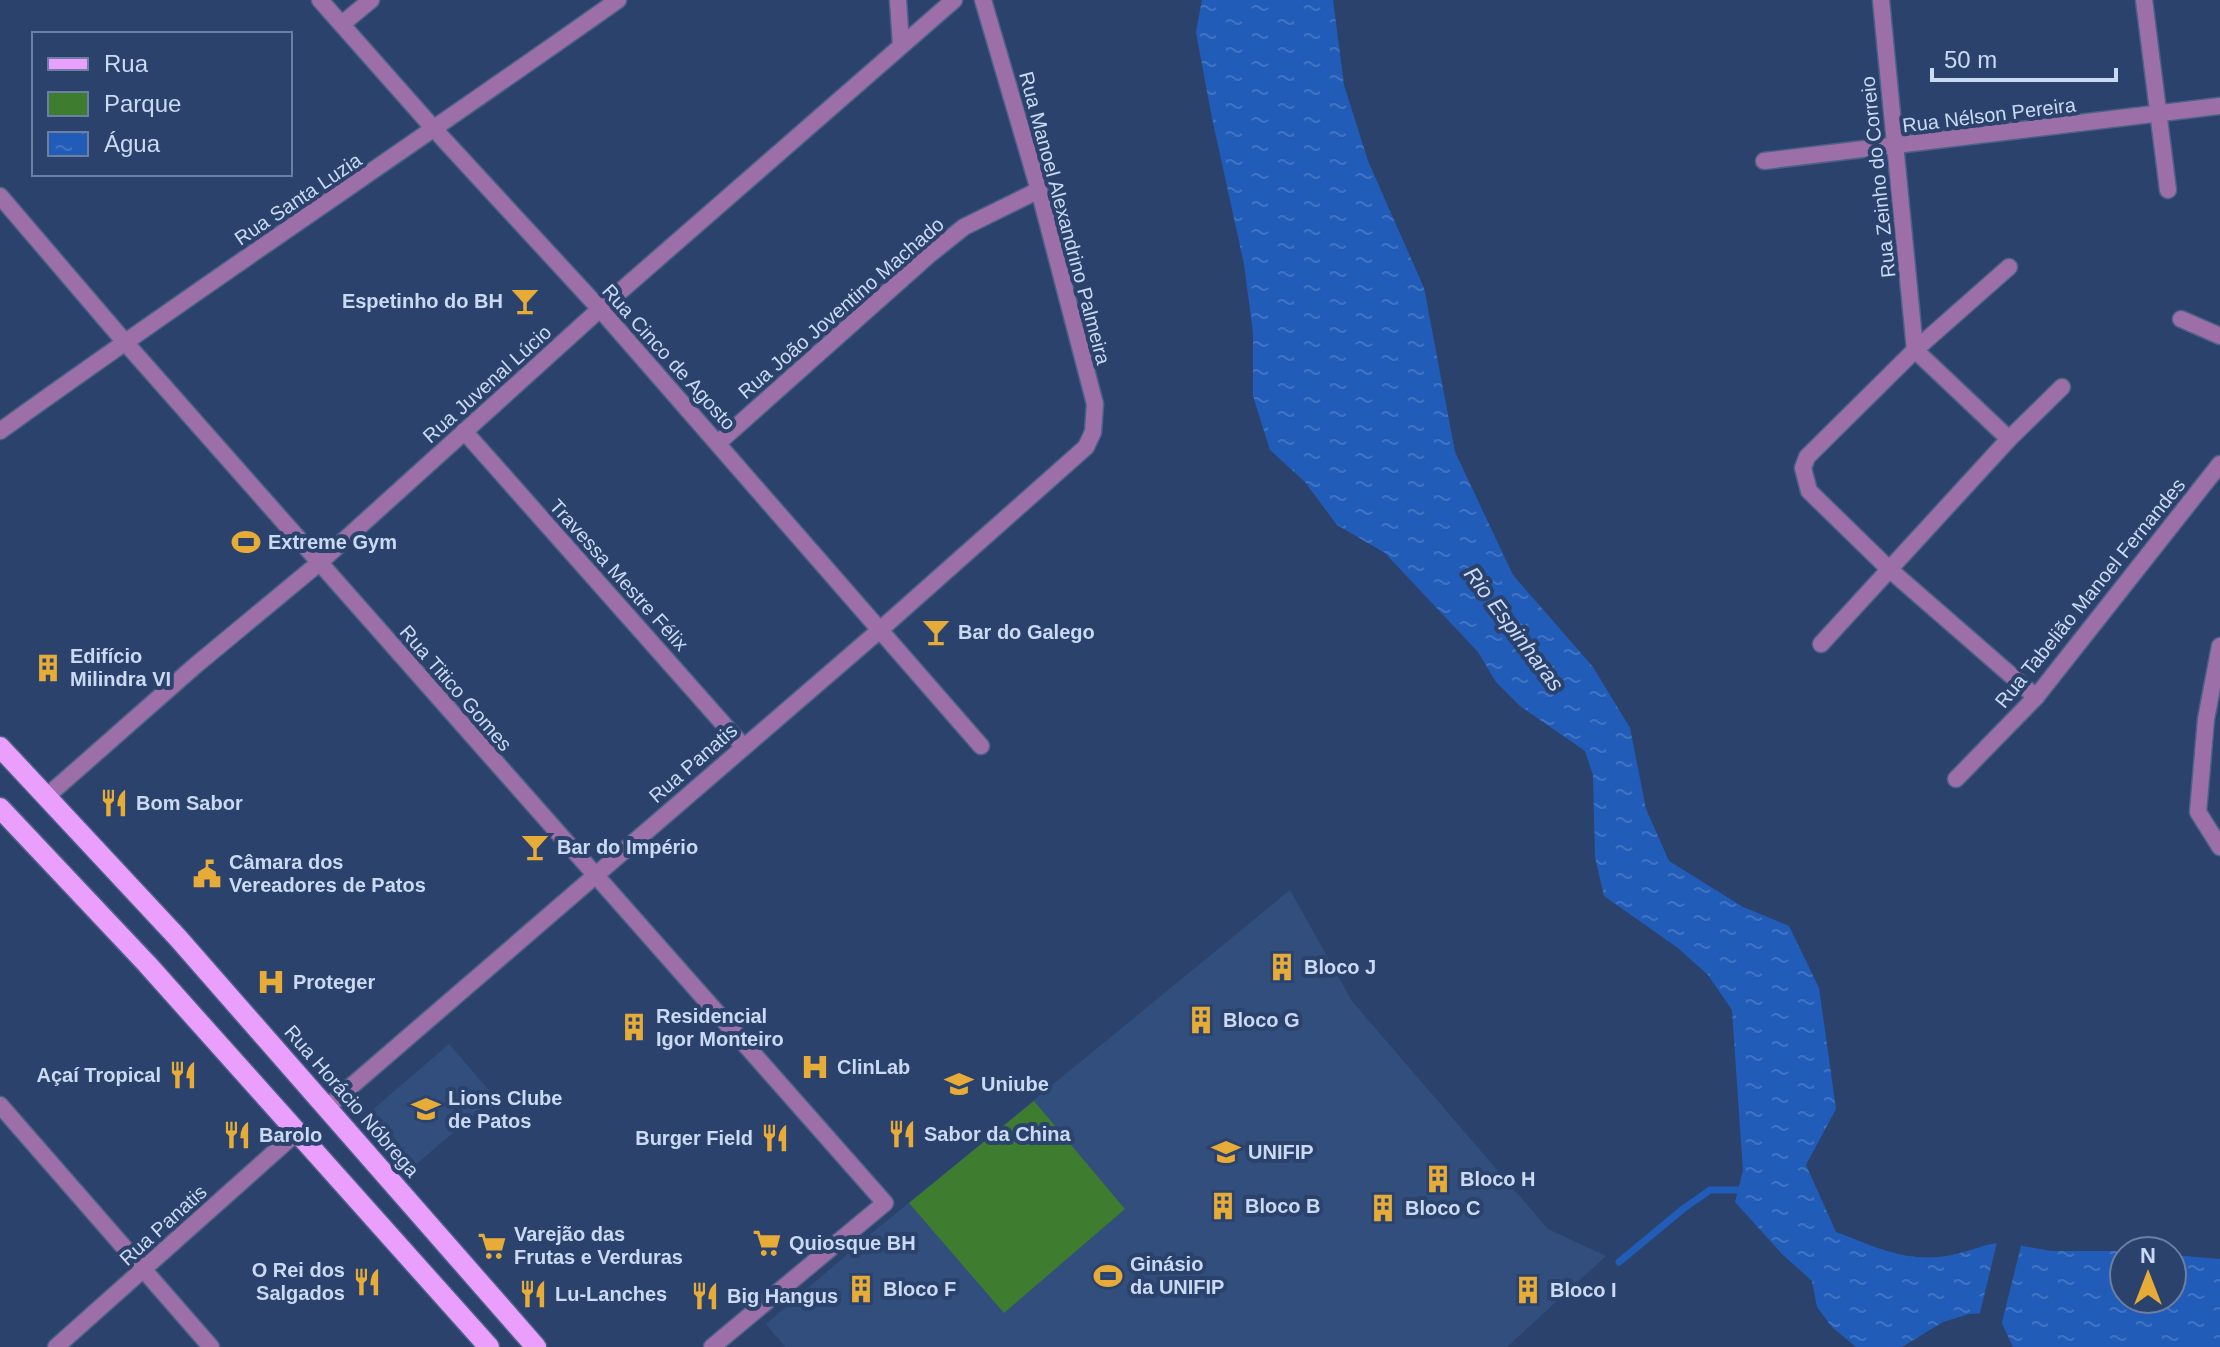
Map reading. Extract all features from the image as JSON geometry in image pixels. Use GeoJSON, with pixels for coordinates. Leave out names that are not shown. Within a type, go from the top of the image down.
{"type":"FeatureCollection","features":[{"type":"Feature","properties":{"kind":"main road","name":"Rua Horácio Nóbrega"},"geometry":{"type":"LineString","coordinates":[[0,747],[178,938],[536,1347]]}},
{"type":"Feature","properties":{"kind":"main road"},"geometry":{"type":"LineString","coordinates":[[3,819],[147,964],[489,1347]]}},
{"type":"Feature","properties":{"kind":"street","name":"Rua Cinco de Agosto"},"geometry":{"type":"LineString","coordinates":[[320,0],[600,309],[981,746]]}},
{"type":"Feature","properties":{"kind":"street"},"geometry":{"type":"LineString","coordinates":[[342,24],[371,0]]}},
{"type":"Feature","properties":{"kind":"street","name":"Rua Santa Luzia"},"geometry":{"type":"LineString","coordinates":[[0,431],[124,341],[435,130],[618,0]]}},
{"type":"Feature","properties":{"kind":"street"},"geometry":{"type":"LineString","coordinates":[[898,0],[901,45]]}},
{"type":"Feature","properties":{"kind":"street","name":"Rua Juvenal Lúcio"},"geometry":{"type":"LineString","coordinates":[[46,797],[196,665],[319,563],[600,309],[954,0]]}},
{"type":"Feature","properties":{"kind":"street","name":"Rua Manoel Alexandrino Palmeira"},"geometry":{"type":"LineString","coordinates":[[983,0],[1039,190],[1095,404],[1093,432],[1086,447]]}},
{"type":"Feature","properties":{"kind":"street","name":"Rua Zeinho do Correio"},"geometry":{"type":"LineString","coordinates":[[1881,0],[1915,350]]}},
{"type":"Feature","properties":{"kind":"street"},"geometry":{"type":"LineString","coordinates":[[2144,0],[2168,190]]}},
{"type":"Feature","properties":{"kind":"street","name":"Rua Nélson Pereira"},"geometry":{"type":"LineString","coordinates":[[1764,161],[2220,106]]}},
{"type":"Feature","properties":{"kind":"street","name":"Rua João Joventino Machado"},"geometry":{"type":"LineString","coordinates":[[718,443],[964,227],[1039,190]]}},
{"type":"Feature","properties":{"kind":"street","name":"Rua Titico Gomes"},"geometry":{"type":"LineString","coordinates":[[0,196],[319,563],[885,1203],[712,1347]]}},
{"type":"Feature","properties":{"kind":"street"},"geometry":{"type":"LineString","coordinates":[[2009,267],[1915,350],[1807,457],[1803,468],[1809,491],[1889,569],[2036,697]]}},
{"type":"Feature","properties":{"kind":"street"},"geometry":{"type":"LineString","coordinates":[[2181,319],[2220,336]]}},
{"type":"Feature","properties":{"kind":"street"},"geometry":{"type":"LineString","coordinates":[[1915,350],[2009,439]]}},
{"type":"Feature","properties":{"kind":"street"},"geometry":{"type":"LineString","coordinates":[[1821,644],[2009,439],[2062,387]]}},
{"type":"Feature","properties":{"kind":"street","name":"Travessa Mestre Félix"},"geometry":{"type":"LineString","coordinates":[[464,431],[743,746]]}},
{"type":"Feature","properties":{"kind":"street","name":"Rua Panatis"},"geometry":{"type":"LineString","coordinates":[[326,1108],[881,629],[1086,447]]}},
{"type":"Feature","properties":{"kind":"street","name":"Rua Tabelião Manoel Fernandes"},"geometry":{"type":"LineString","coordinates":[[1956,779],[2036,697],[2220,464]]}},
{"type":"Feature","properties":{"kind":"street"},"geometry":{"type":"LineString","coordinates":[[2220,646],[2206,719],[2198,812],[2220,846]]}},
{"type":"Feature","properties":{"kind":"street"},"geometry":{"type":"LineString","coordinates":[[0,1105],[211,1347]]}},
{"type":"Feature","properties":{"kind":"street","name":"Rua Panatis"},"geometry":{"type":"LineString","coordinates":[[56,1347],[296,1133]]}},
{"type":"Feature","properties":{"kind":"shaded area","name":"UNIFIP"},"geometry":{"type":"Polygon","coordinates":[[[1290,890],[1352,1001],[1548,1229],[1606,1256],[1507,1347],[785,1347],[766,1324],[878,1228],[1290,890]]]}},
{"type":"Feature","properties":{"kind":"shaded area","name":"Lions Clube de Patos"},"geometry":{"type":"Polygon","coordinates":[[[449,1044],[495,1097],[407,1172],[362,1119],[449,1044]]]}},
{"type":"Feature","properties":{"kind":"green space"},"geometry":{"type":"Polygon","coordinates":[[[1034,1101],[1125,1209],[1004,1313],[909,1203],[1034,1101]]]}},
{"type":"Feature","properties":{"kind":"water","name":"Rio Espinharas"},"geometry":{"type":"Polygon","coordinates":[[[1202,0],[1333,0],[1344,85],[1368,161],[1424,288],[1455,452],[1513,575],[1593,667],[1630,728],[1646,809],[1669,861],[1743,907],[1789,926],[1819,988],[1836,1109],[1806,1165],[1836,1232],[1892,1252],[1921,1257],[1952,1255],[2006,1242],[1988,1313],[1969,1314],[1943,1322],[1902,1347],[1856,1347],[1832,1327],[1817,1307],[1812,1281],[1782,1254],[1735,1202],[1743,1171],[1732,1010],[1708,975],[1678,948],[1604,896],[1595,857],[1593,775],[1585,751],[1520,706],[1496,682],[1478,652],[1385,553],[1337,525],[1305,482],[1270,450],[1253,396],[1253,333],[1244,264],[1196,32],[1202,0]]]}},
{"type":"Feature","properties":{"kind":"water"},"geometry":{"type":"Polygon","coordinates":[[[2018,1245],[2051,1251],[2108,1251],[2108,1315],[2188,1315],[2188,1256],[2220,1259],[2220,1347],[2013,1347],[1999,1317],[2018,1245]]]}},
{"type":"Feature","properties":{"kind":"pier"},"geometry":{"type":"Polygon","coordinates":[[[1998,1238],[2022,1242],[2000,1330],[1991,1316],[1979,1317],[1998,1238]]]}},
{"type":"Feature","properties":{"kind":"waterway"},"geometry":{"type":"LineString","coordinates":[[1619,1262],[1710,1190],[1744,1190]]}},
{"type":"Feature","properties":{"kind":"place","name":"Espetinho do BH"},"geometry":{"type":"Point","coordinates":[525,301]}},
{"type":"Feature","properties":{"kind":"place","name":"Extreme Gym"},"geometry":{"type":"Point","coordinates":[246,542]}},
{"type":"Feature","properties":{"kind":"place","name":"Bar do Galego"},"geometry":{"type":"Point","coordinates":[936,632]}},
{"type":"Feature","properties":{"kind":"place","name":"Edifício Milindra VI"},"geometry":{"type":"Point","coordinates":[48,668]}},
{"type":"Feature","properties":{"kind":"place","name":"Bom Sabor"},"geometry":{"type":"Point","coordinates":[114,803]}},
{"type":"Feature","properties":{"kind":"place","name":"Bar do Império"},"geometry":{"type":"Point","coordinates":[535,847]}},
{"type":"Feature","properties":{"kind":"place","name":"Câmara dos Vereadores de Patos"},"geometry":{"type":"Point","coordinates":[207,874]}},
{"type":"Feature","properties":{"kind":"place","name":"Bloco J"},"geometry":{"type":"Point","coordinates":[1282,967]}},
{"type":"Feature","properties":{"kind":"place","name":"Proteger"},"geometry":{"type":"Point","coordinates":[271,982]}},
{"type":"Feature","properties":{"kind":"place","name":"Bloco G"},"geometry":{"type":"Point","coordinates":[1201,1020]}},
{"type":"Feature","properties":{"kind":"place","name":"Residencial Igor Monteiro"},"geometry":{"type":"Point","coordinates":[634,1027]}},
{"type":"Feature","properties":{"kind":"place","name":"ClinLab"},"geometry":{"type":"Point","coordinates":[815,1067]}},
{"type":"Feature","properties":{"kind":"place","name":"Açaí Tropical"},"geometry":{"type":"Point","coordinates":[183,1075]}},
{"type":"Feature","properties":{"kind":"place","name":"Uniube"},"geometry":{"type":"Point","coordinates":[959,1084]}},
{"type":"Feature","properties":{"kind":"place","name":"Lions Clube de Patos"},"geometry":{"type":"Point","coordinates":[426,1109]}},
{"type":"Feature","properties":{"kind":"place","name":"Sabor da China"},"geometry":{"type":"Point","coordinates":[902,1134]}},
{"type":"Feature","properties":{"kind":"place","name":"Barolo"},"geometry":{"type":"Point","coordinates":[237,1135]}},
{"type":"Feature","properties":{"kind":"place","name":"Burger Field"},"geometry":{"type":"Point","coordinates":[775,1138]}},
{"type":"Feature","properties":{"kind":"place","name":"UNIFIP"},"geometry":{"type":"Point","coordinates":[1226,1152]}},
{"type":"Feature","properties":{"kind":"place","name":"Bloco H"},"geometry":{"type":"Point","coordinates":[1438,1179]}},
{"type":"Feature","properties":{"kind":"place","name":"Bloco B"},"geometry":{"type":"Point","coordinates":[1223,1206]}},
{"type":"Feature","properties":{"kind":"place","name":"Bloco C"},"geometry":{"type":"Point","coordinates":[1383,1208]}},
{"type":"Feature","properties":{"kind":"place","name":"Quiosque BH"},"geometry":{"type":"Point","coordinates":[767,1243]}},
{"type":"Feature","properties":{"kind":"place","name":"Varejão das Frutas e Verduras"},"geometry":{"type":"Point","coordinates":[492,1246]}},
{"type":"Feature","properties":{"kind":"place","name":"Ginásio da UNIFIP"},"geometry":{"type":"Point","coordinates":[1108,1276]}},
{"type":"Feature","properties":{"kind":"place","name":"O Rei dos Salgados"},"geometry":{"type":"Point","coordinates":[367,1282]}},
{"type":"Feature","properties":{"kind":"place","name":"Bloco F"},"geometry":{"type":"Point","coordinates":[861,1289]}},
{"type":"Feature","properties":{"kind":"place","name":"Bloco I"},"geometry":{"type":"Point","coordinates":[1528,1290]}},
{"type":"Feature","properties":{"kind":"place","name":"Lu-Lanches"},"geometry":{"type":"Point","coordinates":[533,1294]}},
{"type":"Feature","properties":{"kind":"place","name":"Big Hangus"},"geometry":{"type":"Point","coordinates":[705,1296]}}]}
